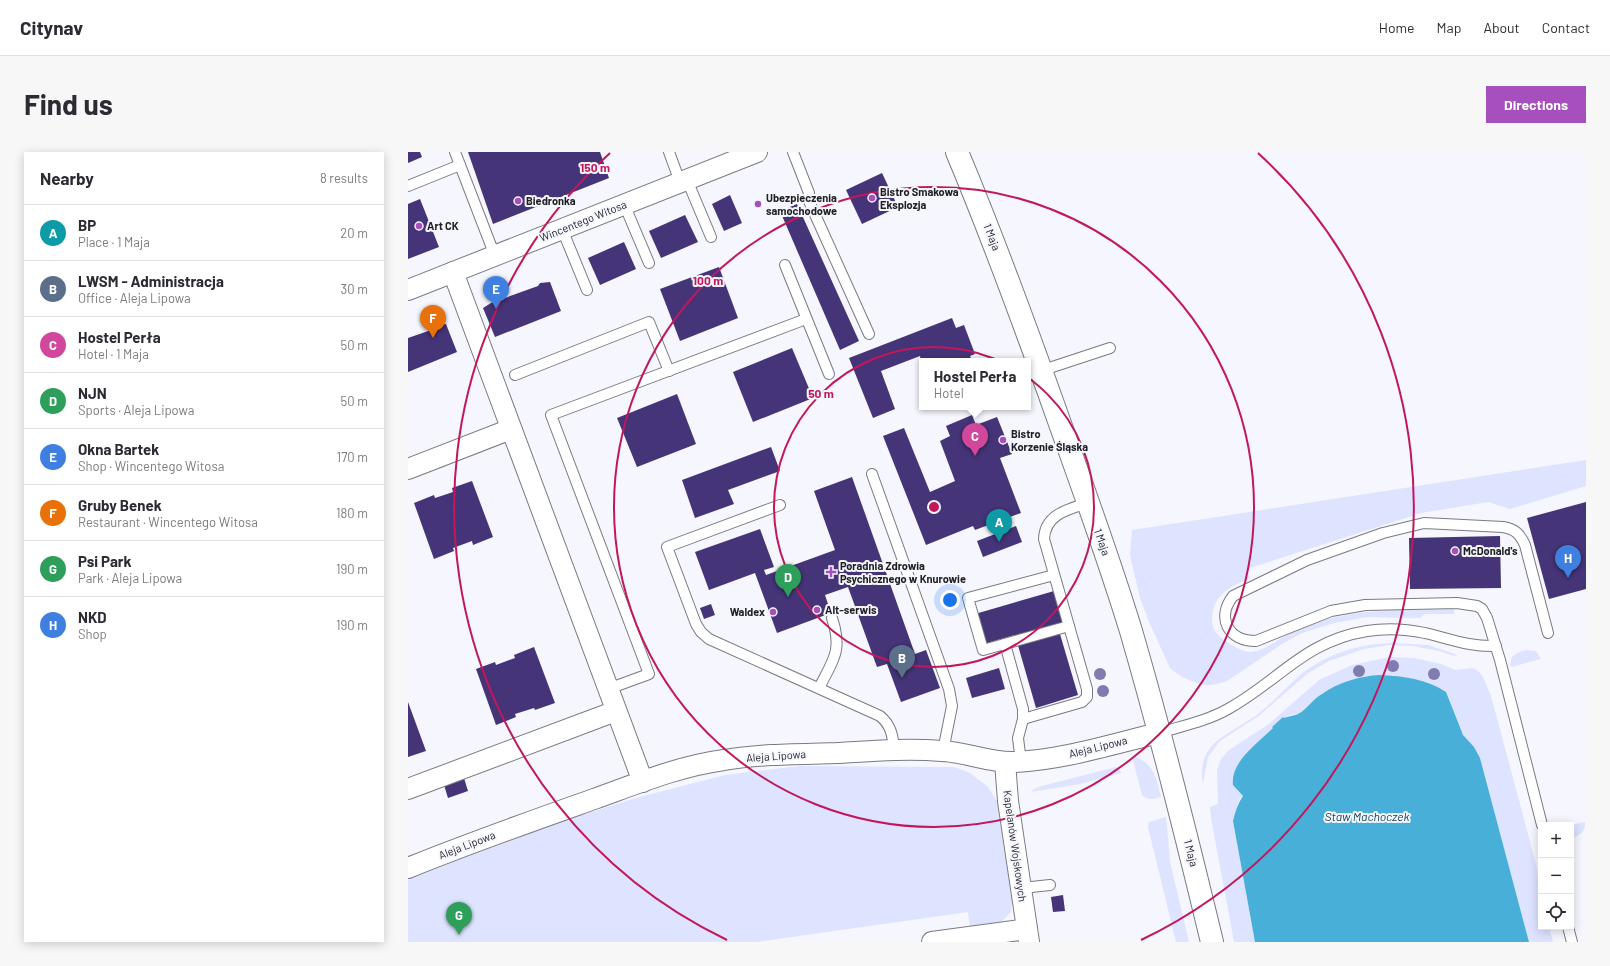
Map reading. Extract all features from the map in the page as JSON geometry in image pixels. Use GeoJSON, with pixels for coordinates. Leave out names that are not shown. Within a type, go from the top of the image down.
{"type":"FeatureCollection","features":[{"type":"Feature","properties":{"kind":"street","name":"Wincentego Witosa"},"geometry":{"type":"LineString","coordinates":[[408,290],[757,152]]}},
{"type":"Feature","properties":{"kind":"street","name":"1 Maja"},"geometry":{"type":"LineString","coordinates":[[957,152],[992,237],[1030,358]]}},
{"type":"Feature","properties":{"kind":"street"},"geometry":{"type":"LineString","coordinates":[[453,272],[643,782]]}},
{"type":"Feature","properties":{"kind":"street","name":"1 Maja"},"geometry":{"type":"LineString","coordinates":[[1031,360],[1088,503],[1130,630],[1184,826],[1212,942]]}},
{"type":"Feature","properties":{"kind":"street"},"geometry":{"type":"LineString","coordinates":[[408,469],[511,429]]}},
{"type":"Feature","properties":{"kind":"street"},"geometry":{"type":"LineString","coordinates":[[408,789],[616,711]]}},
{"type":"Feature","properties":{"kind":"street","name":"Aleja Lipowa"},"geometry":{"type":"LineString","coordinates":[[408,868],[483,839],[643,782],[692,767],[725,760],[787,755],[894,750],[943,751],[1013,762],[1035,761],[1159,733]]}},
{"type":"Feature","properties":{"kind":"street","name":"Kapelanów Wojskowych"},"geometry":{"type":"LineString","coordinates":[[932,942],[1028,936],[1008,801],[1013,762]]}},
{"type":"Feature","properties":{"kind":"lane"},"geometry":{"type":"LineString","coordinates":[[455,152],[495,256]]}},
{"type":"Feature","properties":{"kind":"lane"},"geometry":{"type":"LineString","coordinates":[[669,152],[711,237]]}},
{"type":"Feature","properties":{"kind":"lane"},"geometry":{"type":"LineString","coordinates":[[793,152],[809,193],[808,199],[869,334]]}},
{"type":"Feature","properties":{"kind":"lane"},"geometry":{"type":"LineString","coordinates":[[408,186],[460,165]]}},
{"type":"Feature","properties":{"kind":"lane"},"geometry":{"type":"LineString","coordinates":[[624,204],[649,263]]}},
{"type":"Feature","properties":{"kind":"lane"},"geometry":{"type":"LineString","coordinates":[[562,229],[587,290]]}},
{"type":"Feature","properties":{"kind":"lane"},"geometry":{"type":"LineString","coordinates":[[785,264],[829,374]]}},
{"type":"Feature","properties":{"kind":"lane"},"geometry":{"type":"LineString","coordinates":[[608,690],[649,674],[551,415],[806,319]]}},
{"type":"Feature","properties":{"kind":"lane"},"geometry":{"type":"LineString","coordinates":[[515,375],[649,322],[669,371]]}},
{"type":"Feature","properties":{"kind":"lane"},"geometry":{"type":"LineString","coordinates":[[1035,373],[1110,348]]}},
{"type":"Feature","properties":{"kind":"lane"},"geometry":{"type":"LineString","coordinates":[[872,474],[949,690],[952,706],[943,751]]}},
{"type":"Feature","properties":{"kind":"lane"},"geometry":{"type":"LineString","coordinates":[[1023,719],[1082,702],[1087,697],[1087,689],[1044,539],[1045,530],[1053,518],[1060,513],[1088,503]]}},
{"type":"Feature","properties":{"kind":"lane"},"geometry":{"type":"LineString","coordinates":[[780,505],[666,547],[691,613],[700,632],[709,639],[880,716],[890,727],[894,750]]}},
{"type":"Feature","properties":{"kind":"lane"},"geometry":{"type":"LineString","coordinates":[[1541,822],[1496,646],[1485,613],[1477,606],[1465,603],[1365,605],[1331,611],[1256,641],[1247,641],[1232,634],[1225,619],[1225,611],[1233,596],[1307,560],[1383,532],[1424,523],[1503,527],[1517,532],[1525,545],[1548,633]]}},
{"type":"Feature","properties":{"kind":"lane"},"geometry":{"type":"LineString","coordinates":[[1054,574],[968,598],[983,650],[1069,626]]}},
{"type":"Feature","properties":{"kind":"lane"},"geometry":{"type":"LineString","coordinates":[[820,688],[838,646],[838,638],[832,618]]}},
{"type":"Feature","properties":{"kind":"lane"},"geometry":{"type":"LineString","coordinates":[[1159,733],[1214,716],[1228,709],[1243,700],[1300,657],[1337,638],[1366,631],[1397,629],[1424,633],[1472,646],[1496,646]]}},
{"type":"Feature","properties":{"kind":"lane"},"geometry":{"type":"LineString","coordinates":[[1005,644],[1023,709],[1023,719],[1013,762]]}},
{"type":"Feature","properties":{"kind":"lane"},"geometry":{"type":"LineString","coordinates":[[1022,888],[1050,885]]}},
{"type":"Feature","properties":{"kind":"lane"},"geometry":{"type":"LineString","coordinates":[[1569,930],[1572,942]]}},
{"type":"Feature","properties":{"kind":"shaded area"},"geometry":{"type":"Polygon","coordinates":[[[1586,460],[1586,486],[1510,509],[1488,502],[1421,513],[1247,569],[1250,578],[1231,587],[1222,594],[1213,608],[1212,621],[1215,631],[1226,642],[1237,648],[1251,652],[1264,648],[1309,625],[1334,617],[1368,612],[1402,610],[1454,609],[1454,614],[1424,614],[1421,618],[1367,617],[1334,623],[1302,633],[1282,644],[1227,681],[1213,685],[1203,685],[1182,677],[1170,668],[1140,598],[1130,555],[1132,530],[1586,460]]]}},
{"type":"Feature","properties":{"kind":"shaded area"},"geometry":{"type":"Polygon","coordinates":[[[1391,643],[1428,645],[1458,655],[1454,656],[1439,651],[1413,646],[1389,645],[1364,649],[1329,661],[1307,674],[1260,715],[1220,741],[1208,757],[1203,784],[1202,769],[1210,748],[1218,740],[1258,714],[1308,669],[1327,658],[1348,650],[1370,645],[1391,643]]]}},
{"type":"Feature","properties":{"kind":"shaded area"},"geometry":{"type":"Polygon","coordinates":[[[1527,650],[1536,651],[1541,659],[1511,667],[1510,663],[1512,657],[1517,653],[1527,650]]]}},
{"type":"Feature","properties":{"kind":"shaded area"},"geometry":{"type":"Polygon","coordinates":[[[1390,657],[1414,658],[1441,664],[1455,670],[1474,668],[1483,677],[1491,696],[1536,864],[1538,878],[1538,930],[1550,930],[1553,942],[1529,942],[1480,758],[1463,735],[1460,728],[1394,675],[1366,676],[1321,694],[1298,714],[1290,715],[1284,718],[1244,757],[1237,790],[1243,796],[1239,800],[1233,821],[1255,942],[1234,942],[1210,807],[1218,804],[1217,770],[1221,759],[1229,750],[1269,724],[1319,680],[1352,665],[1390,657]]]}},
{"type":"Feature","properties":{"kind":"shaded area"},"geometry":{"type":"Polygon","coordinates":[[[1132,756],[1139,758],[1149,766],[1156,777],[1161,797],[1149,799],[1142,795],[1132,756]]]}},
{"type":"Feature","properties":{"kind":"shaded area"},"geometry":{"type":"Polygon","coordinates":[[[800,766],[954,767],[970,773],[988,787],[997,801],[1012,901],[1011,912],[1002,921],[970,928],[968,912],[757,942],[408,942],[408,880],[465,857],[566,820],[636,798],[725,775],[800,766]]]}},
{"type":"Feature","properties":{"kind":"shaded area"},"geometry":{"type":"Polygon","coordinates":[[[1116,767],[1121,773],[1080,784],[1031,792],[1042,786],[1116,767]]]}},
{"type":"Feature","properties":{"kind":"shaded area"},"geometry":{"type":"Polygon","coordinates":[[[1166,817],[1170,862],[1189,942],[1176,942],[1148,827],[1149,822],[1166,817]]]}},
{"type":"Feature","properties":{"kind":"shaded area"},"geometry":{"type":"Polygon","coordinates":[[[1585,822],[1582,833],[1574,837],[1574,824],[1585,822]]]}},
{"type":"Feature","properties":{"kind":"water","name":"Staw Machoczek"},"geometry":{"type":"Polygon","coordinates":[[[1380,675],[1398,676],[1423,681],[1446,692],[1463,735],[1474,747],[1480,758],[1529,942],[1255,942],[1233,821],[1243,796],[1233,785],[1233,777],[1236,768],[1246,754],[1283,717],[1298,714],[1319,696],[1343,683],[1357,678],[1380,675]]]}},
{"type":"Feature","properties":{"kind":"building"},"geometry":{"type":"Polygon","coordinates":[[[408,152],[420,152],[422,157],[408,163],[408,152]]]}},
{"type":"Feature","properties":{"kind":"building","name":"Biedronka"},"geometry":{"type":"Polygon","coordinates":[[[468,152],[600,152],[609,178],[493,224],[468,152]]]}},
{"type":"Feature","properties":{"kind":"building","name":"Bistro Smakowa Eksplozja"},"geometry":{"type":"Polygon","coordinates":[[[882,173],[898,207],[862,224],[846,190],[882,173]]]}},
{"type":"Feature","properties":{"kind":"building"},"geometry":{"type":"Polygon","coordinates":[[[730,195],[742,223],[724,231],[712,204],[730,195]]]}},
{"type":"Feature","properties":{"kind":"building","name":"Art CK"},"geometry":{"type":"Polygon","coordinates":[[[420,199],[439,247],[408,259],[408,204],[420,199]]]}},
{"type":"Feature","properties":{"kind":"building"},"geometry":{"type":"Polygon","coordinates":[[[797,204],[859,341],[840,350],[780,211],[797,204]]]}},
{"type":"Feature","properties":{"kind":"building"},"geometry":{"type":"Polygon","coordinates":[[[685,215],[698,242],[661,258],[649,231],[685,215]]]}},
{"type":"Feature","properties":{"kind":"building"},"geometry":{"type":"Polygon","coordinates":[[[624,242],[636,269],[600,285],[588,258],[624,242]]]}},
{"type":"Feature","properties":{"kind":"building"},"geometry":{"type":"Polygon","coordinates":[[[719,267],[738,318],[680,341],[660,289],[719,267]]]}},
{"type":"Feature","properties":{"kind":"building"},"geometry":{"type":"Polygon","coordinates":[[[550,282],[561,311],[495,337],[483,308],[491,303],[538,286],[540,283],[550,282]]]}},
{"type":"Feature","properties":{"kind":"building"},"geometry":{"type":"Polygon","coordinates":[[[952,318],[956,328],[964,325],[975,354],[970,356],[971,358],[920,358],[920,356],[881,371],[895,409],[873,418],[849,358],[952,318]]]}},
{"type":"Feature","properties":{"kind":"building"},"geometry":{"type":"Polygon","coordinates":[[[446,324],[457,352],[408,372],[408,338],[434,329],[437,325],[446,324]]]}},
{"type":"Feature","properties":{"kind":"building"},"geometry":{"type":"Polygon","coordinates":[[[792,348],[813,398],[753,422],[733,372],[792,348]]]}},
{"type":"Feature","properties":{"kind":"building"},"geometry":{"type":"Polygon","coordinates":[[[677,394],[696,444],[637,467],[617,418],[677,394]]]}},
{"type":"Feature","properties":{"kind":"building"},"geometry":{"type":"Polygon","coordinates":[[[972,415],[976,425],[997,417],[1012,454],[1000,458],[1021,513],[975,530],[973,526],[926,545],[883,436],[904,428],[930,492],[955,481],[940,441],[950,436],[946,426],[972,415]]]}},
{"type":"Feature","properties":{"kind":"building"},"geometry":{"type":"Polygon","coordinates":[[[771,447],[780,471],[728,490],[734,504],[695,518],[682,480],[771,447]]]}},
{"type":"Feature","properties":{"kind":"building"},"geometry":{"type":"Polygon","coordinates":[[[852,477],[915,654],[926,650],[940,688],[901,702],[887,664],[877,667],[848,587],[825,595],[831,613],[777,633],[755,573],[709,590],[695,552],[760,529],[774,567],[764,570],[766,575],[835,550],[814,491],[852,477]]]}},
{"type":"Feature","properties":{"kind":"building"},"geometry":{"type":"Polygon","coordinates":[[[472,481],[493,537],[473,545],[472,541],[453,548],[454,551],[434,559],[414,503],[434,495],[435,498],[453,492],[452,488],[472,481]]]}},
{"type":"Feature","properties":{"kind":"building"},"geometry":{"type":"Polygon","coordinates":[[[1586,502],[1586,589],[1549,599],[1527,518],[1586,502]]]}},
{"type":"Feature","properties":{"kind":"building"},"geometry":{"type":"Polygon","coordinates":[[[1016,526],[1022,542],[983,557],[977,541],[1016,526]]]}},
{"type":"Feature","properties":{"kind":"building","name":"McDonald's"},"geometry":{"type":"Polygon","coordinates":[[[1500,536],[1501,588],[1410,589],[1409,538],[1500,536]]]}},
{"type":"Feature","properties":{"kind":"building"},"geometry":{"type":"Polygon","coordinates":[[[1061,589],[1070,620],[1057,624],[1078,695],[1036,708],[1015,635],[984,644],[975,614],[1061,589]]]}},
{"type":"Feature","properties":{"kind":"building"},"geometry":{"type":"Polygon","coordinates":[[[711,604],[715,615],[704,619],[700,608],[711,604]]]}},
{"type":"Feature","properties":{"kind":"building"},"geometry":{"type":"Polygon","coordinates":[[[534,647],[555,703],[535,710],[534,708],[515,714],[516,717],[496,725],[476,669],[495,662],[496,665],[515,658],[514,655],[534,647]]]}},
{"type":"Feature","properties":{"kind":"building"},"geometry":{"type":"Polygon","coordinates":[[[999,668],[1005,689],[972,698],[966,678],[999,668]]]}},
{"type":"Feature","properties":{"kind":"building"},"geometry":{"type":"Polygon","coordinates":[[[408,702],[426,751],[408,757],[408,702]]]}},
{"type":"Feature","properties":{"kind":"building"},"geometry":{"type":"Polygon","coordinates":[[[464,778],[468,791],[448,798],[444,785],[464,778]]]}},
{"type":"Feature","properties":{"kind":"building"},"geometry":{"type":"Polygon","coordinates":[[[1063,895],[1065,911],[1053,912],[1051,897],[1063,895]]]}},
{"type":"Feature","properties":{"kind":"place","name":"Bistro Smakowa Eksplozja"},"geometry":{"type":"Point","coordinates":[872,198]}},
{"type":"Feature","properties":{"kind":"place","name":"Biedronka"},"geometry":{"type":"Point","coordinates":[518,201]}},
{"type":"Feature","properties":{"kind":"place","name":"Ubezpieczenia samochodowe"},"geometry":{"type":"Point","coordinates":[758,204]}},
{"type":"Feature","properties":{"kind":"place","name":"Art CK"},"geometry":{"type":"Point","coordinates":[419,226]}},
{"type":"Feature","properties":{"kind":"place","name":"Okna Bartek"},"geometry":{"type":"Point","coordinates":[496,309]}},
{"type":"Feature","properties":{"kind":"place","name":"Gruby Benek"},"geometry":{"type":"Point","coordinates":[433,338]}},
{"type":"Feature","properties":{"kind":"place","name":"Bistro Korzenie Śląska"},"geometry":{"type":"Point","coordinates":[1003,440]}},
{"type":"Feature","properties":{"kind":"place","name":"Hostel Perła"},"geometry":{"type":"Point","coordinates":[975,456]}},
{"type":"Feature","properties":{"kind":"place","name":"BP"},"geometry":{"type":"Point","coordinates":[999,542]}},
{"type":"Feature","properties":{"kind":"place","name":"McDonald's"},"geometry":{"type":"Point","coordinates":[1455,551]}},
{"type":"Feature","properties":{"kind":"place","name":"Poradnia Zdrowia Psychicznego w Knurowie"},"geometry":{"type":"Point","coordinates":[831,572]}},
{"type":"Feature","properties":{"kind":"place","name":"NKD"},"geometry":{"type":"Point","coordinates":[1568,578]}},
{"type":"Feature","properties":{"kind":"place","name":"NJN"},"geometry":{"type":"Point","coordinates":[788,597]}},
{"type":"Feature","properties":{"kind":"place","name":"Alt-serwis"},"geometry":{"type":"Point","coordinates":[817,610]}},
{"type":"Feature","properties":{"kind":"place","name":"Waldex"},"geometry":{"type":"Point","coordinates":[773,612]}},
{"type":"Feature","properties":{"kind":"place","name":"LWSM - Administracja"},"geometry":{"type":"Point","coordinates":[902,678]}},
{"type":"Feature","properties":{"kind":"place","name":"Psi Park"},"geometry":{"type":"Point","coordinates":[459,935]}}]}
